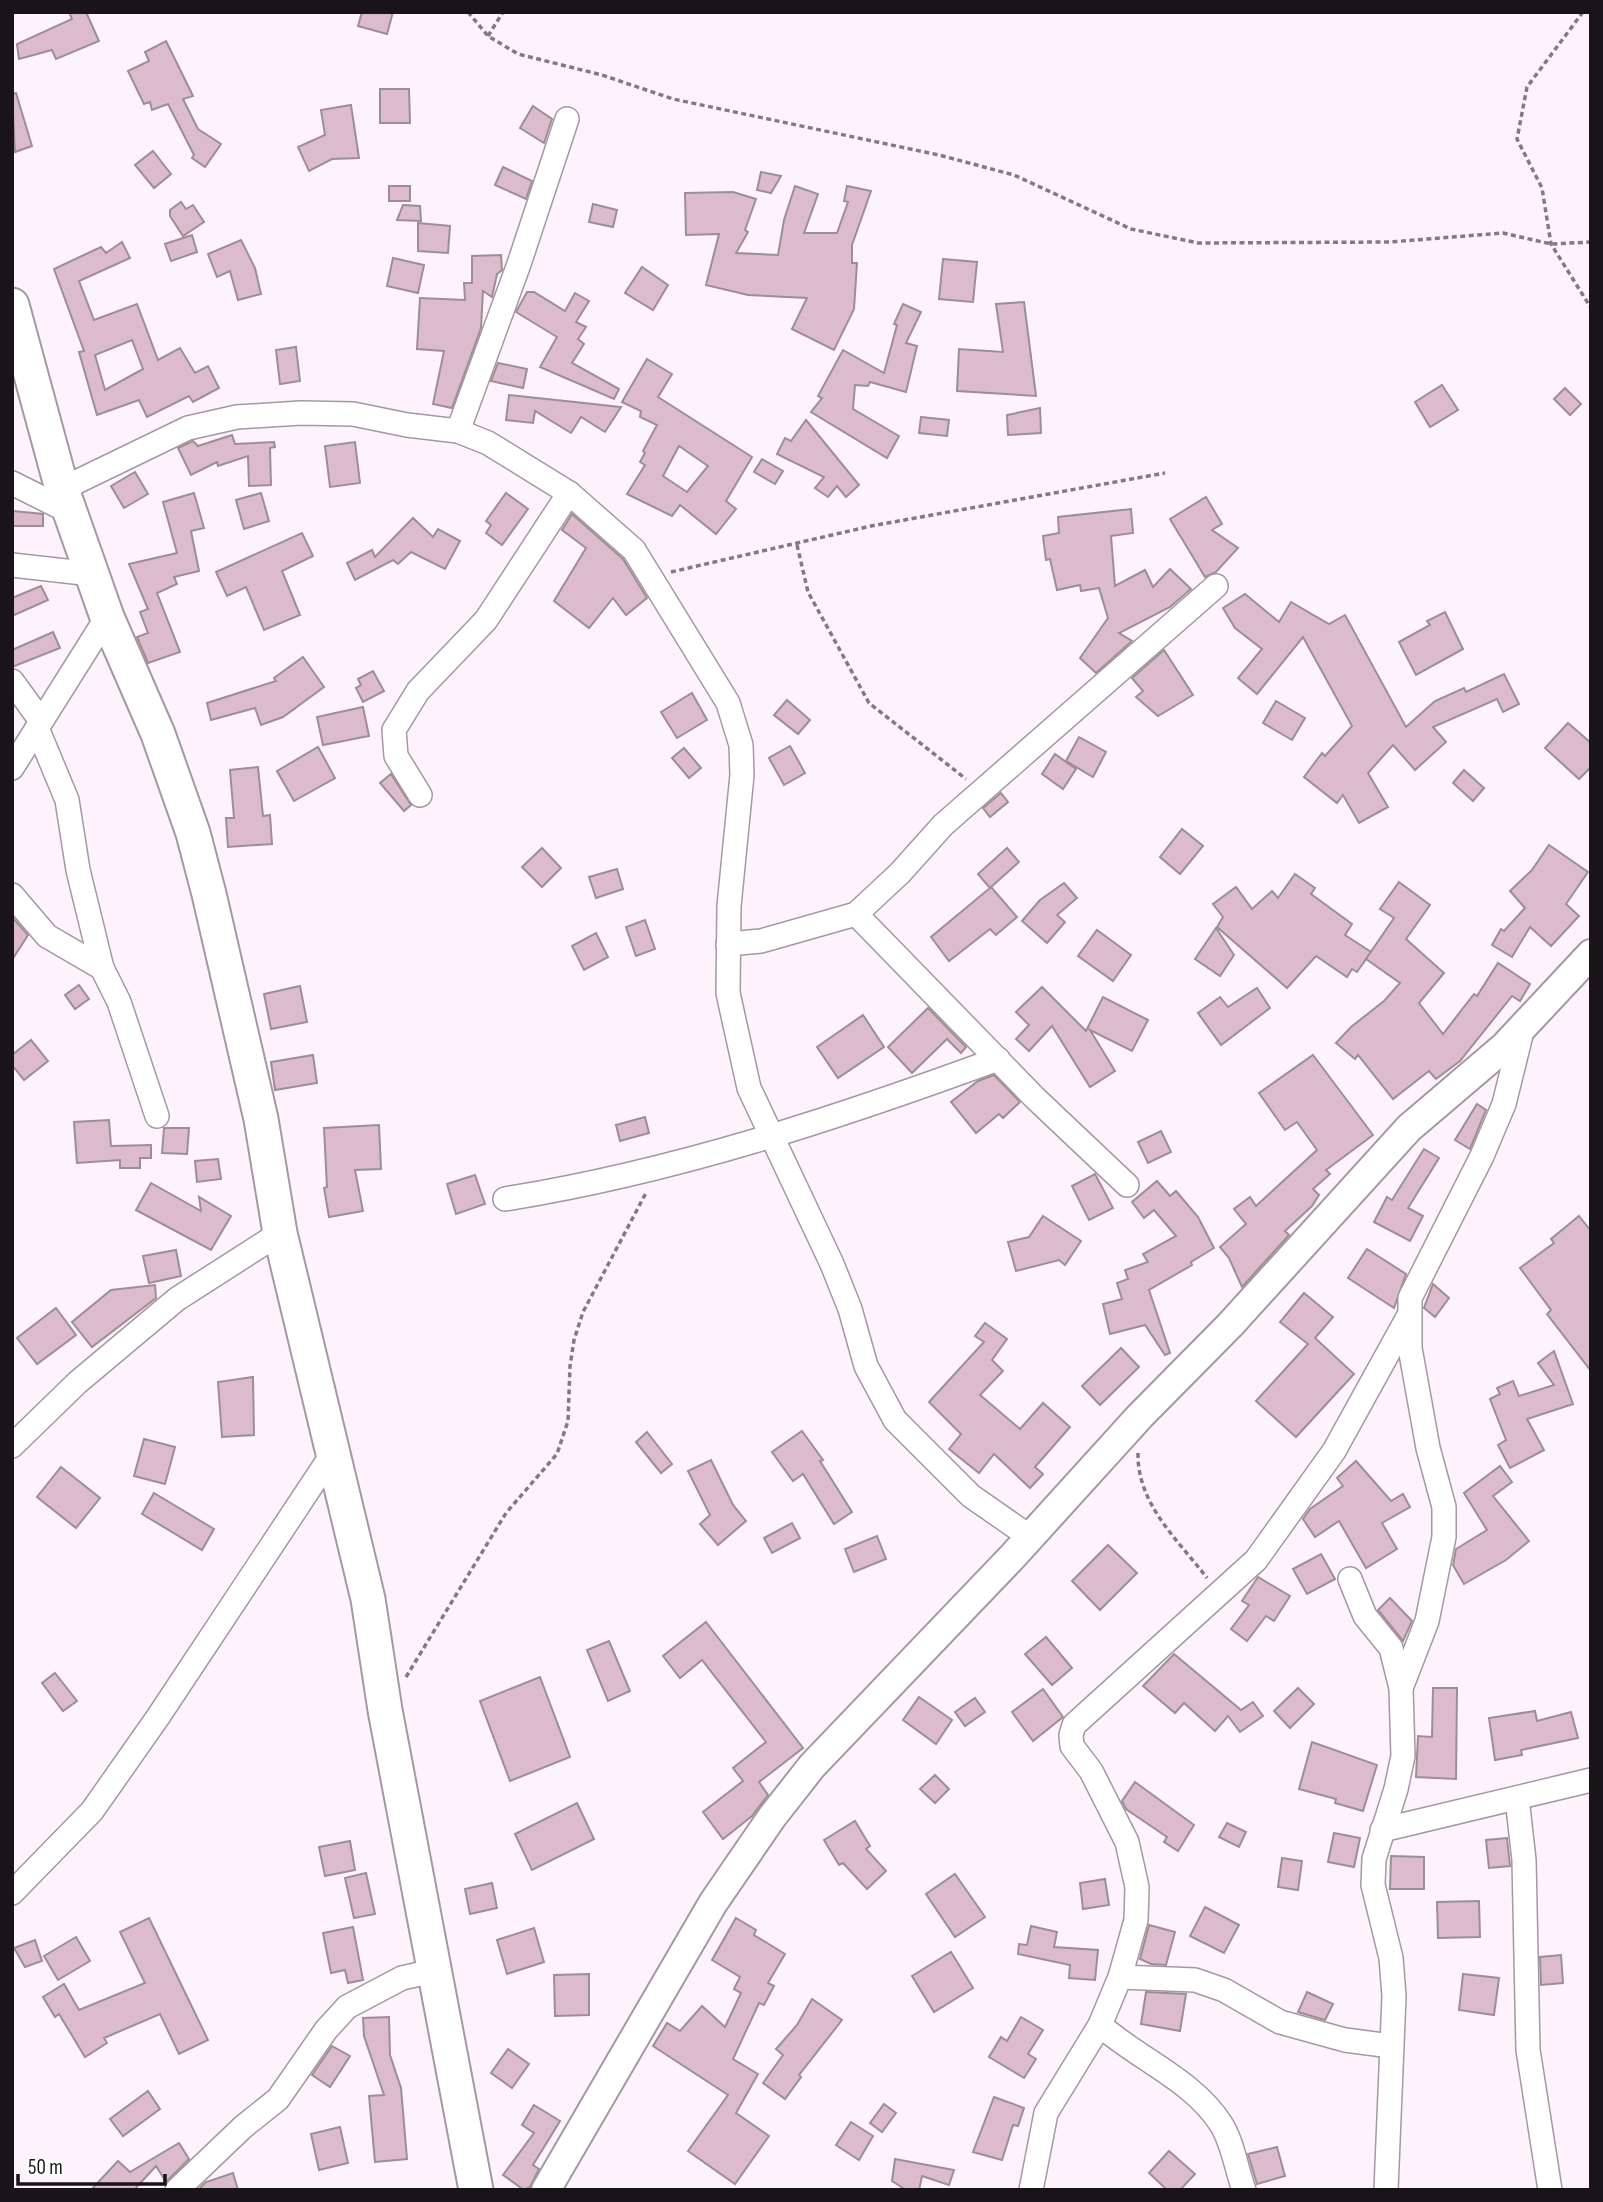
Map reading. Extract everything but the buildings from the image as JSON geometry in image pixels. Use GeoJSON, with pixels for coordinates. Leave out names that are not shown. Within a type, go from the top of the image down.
{"type":"FeatureCollection","features":[{"type":"Feature","properties":{"kind":"main road"},"geometry":{"type":"LineString","coordinates":[[12,305],[66,501],[107,617],[158,734],[193,833],[261,1119],[280,1233],[368,1599],[385,1710],[476,2190]]}},
{"type":"Feature","properties":{"kind":"street"},"geometry":{"type":"LineString","coordinates":[[458,431],[519,264],[567,119]]}},
{"type":"Feature","properties":{"kind":"street"},"geometry":{"type":"LineString","coordinates":[[12,484],[66,501],[188,428],[237,418],[301,412],[353,414],[407,425],[458,431],[488,443],[569,493],[625,541],[652,576],[728,704],[741,745],[742,775],[728,944],[729,993],[737,1043],[749,1088],[769,1136],[832,1264],[850,1310],[866,1366],[895,1420],[971,1496],[1030,1537]]}},
{"type":"Feature","properties":{"kind":"street"},"geometry":{"type":"LineString","coordinates":[[420,794],[396,756],[394,730],[418,691],[486,620],[569,493]]}},
{"type":"Feature","properties":{"kind":"street"},"geometry":{"type":"LineString","coordinates":[[12,565],[92,574]]}},
{"type":"Feature","properties":{"kind":"street"},"geometry":{"type":"LineString","coordinates":[[728,944],[774,938],[856,914],[900,873],[943,825],[1216,586]]}},
{"type":"Feature","properties":{"kind":"street"},"geometry":{"type":"LineString","coordinates":[[12,768],[107,617]]}},
{"type":"Feature","properties":{"kind":"street"},"geometry":{"type":"LineString","coordinates":[[12,681],[39,725],[67,800],[78,870],[102,968],[119,1002],[157,1116]]}},
{"type":"Feature","properties":{"kind":"street"},"geometry":{"type":"LineString","coordinates":[[12,895],[47,936],[102,968]]}},
{"type":"Feature","properties":{"kind":"street"},"geometry":{"type":"LineString","coordinates":[[856,914],[998,1059],[1127,1185]]}},
{"type":"Feature","properties":{"kind":"street"},"geometry":{"type":"LineString","coordinates":[[546,2190],[713,1903],[772,1817],[847,1727],[1030,1537],[1140,1416],[1230,1325],[1409,1128],[1504,1047],[1591,954]]}},
{"type":"Feature","properties":{"kind":"street"},"geometry":{"type":"LineString","coordinates":[[1401,1688],[1427,1621],[1444,1537],[1444,1507],[1426,1436],[1410,1348],[1410,1298],[1461,1201],[1504,1104],[1523,1027]]}},
{"type":"Feature","properties":{"kind":"street"},"geometry":{"type":"LineString","coordinates":[[505,1199],[661,1169],[862,1108],[998,1059]]}},
{"type":"Feature","properties":{"kind":"street"},"geometry":{"type":"LineString","coordinates":[[12,1446],[78,1382],[177,1299],[280,1233]]}},
{"type":"Feature","properties":{"kind":"street"},"geometry":{"type":"LineString","coordinates":[[1031,2190],[1046,2113],[1100,2025],[1120,1977],[1136,1920],[1134,1871],[1119,1824],[1091,1771],[1072,1746],[1070,1735],[1083,1714],[1256,1560],[1334,1451],[1408,1317]]}},
{"type":"Feature","properties":{"kind":"street"},"geometry":{"type":"LineString","coordinates":[[12,1893],[92,1811],[159,1717],[333,1453]]}},
{"type":"Feature","properties":{"kind":"street"},"geometry":{"type":"LineString","coordinates":[[1350,1579],[1365,1616],[1391,1648],[1401,1688],[1403,1756],[1396,1789],[1374,1859],[1373,1885],[1391,1958],[1394,1996],[1386,2190]]}},
{"type":"Feature","properties":{"kind":"street"},"geometry":{"type":"LineString","coordinates":[[1382,1830],[1591,1780]]}},
{"type":"Feature","properties":{"kind":"street"},"geometry":{"type":"LineString","coordinates":[[1517,1798],[1524,1860],[1528,2050],[1550,2190]]}},
{"type":"Feature","properties":{"kind":"street"},"geometry":{"type":"LineString","coordinates":[[177,2190],[243,2127],[278,2099],[326,2030],[347,2007],[402,1978],[433,1971]]}},
{"type":"Feature","properties":{"kind":"street"},"geometry":{"type":"LineString","coordinates":[[1120,1977],[1195,1980],[1224,1990],[1280,2022],[1345,2040],[1391,2046]]}},
{"type":"Feature","properties":{"kind":"street"},"geometry":{"type":"LineString","coordinates":[[1100,2025],[1127,2049],[1186,2087],[1221,2124],[1244,2190]]}},
{"type":"Feature","properties":{"kind":"path"},"geometry":{"type":"LineString","coordinates":[[468,12],[488,36],[518,54],[602,75],[673,99],[939,155],[1014,175],[1131,229],[1198,243],[1390,242],[1503,233],[1551,244],[1591,242]]}},
{"type":"Feature","properties":{"kind":"path"},"geometry":{"type":"LineString","coordinates":[[488,36],[503,12]]}},
{"type":"Feature","properties":{"kind":"path"},"geometry":{"type":"LineString","coordinates":[[1583,12],[1527,87],[1517,139],[1542,188],[1551,244],[1591,308]]}},
{"type":"Feature","properties":{"kind":"path"},"geometry":{"type":"LineString","coordinates":[[652,576],[871,526],[1165,472]]}},
{"type":"Feature","properties":{"kind":"path"},"geometry":{"type":"LineString","coordinates":[[797,545],[808,592],[869,703],[949,763],[979,793]]}},
{"type":"Feature","properties":{"kind":"path"},"geometry":{"type":"LineString","coordinates":[[385,1710],[506,1513],[557,1454],[568,1421],[570,1366],[574,1340],[583,1312],[637,1206],[661,1169]]}},
{"type":"Feature","properties":{"kind":"path"},"geometry":{"type":"LineString","coordinates":[[1140,1416],[1138,1457],[1141,1482],[1153,1509],[1217,1594]]}}]}
